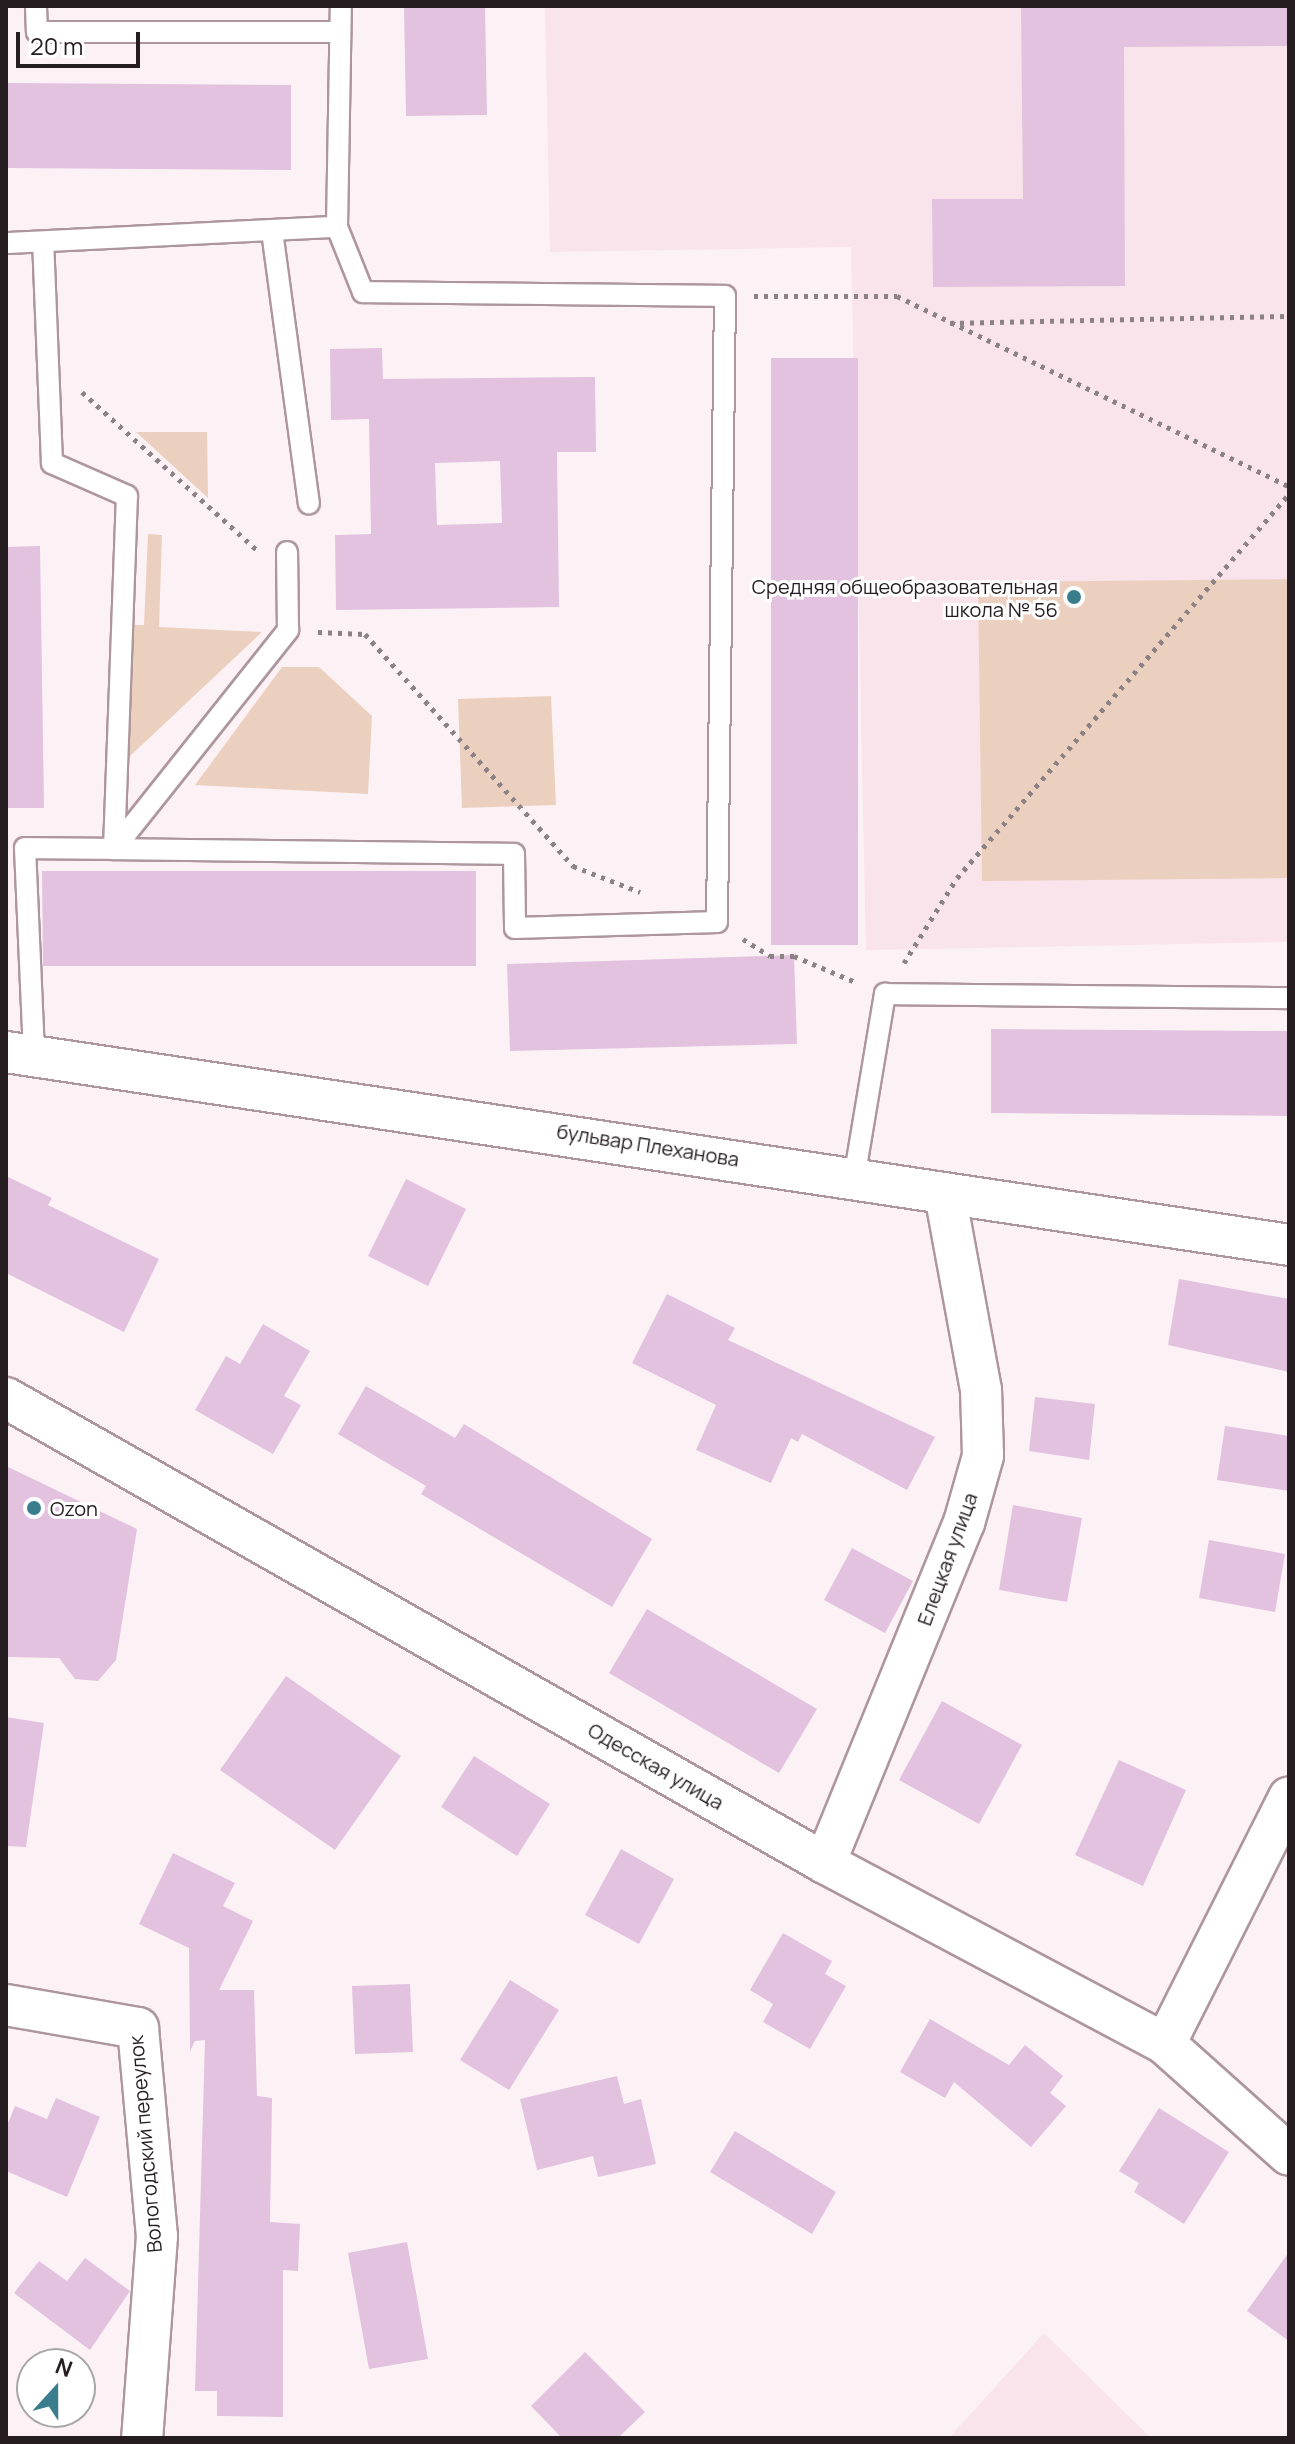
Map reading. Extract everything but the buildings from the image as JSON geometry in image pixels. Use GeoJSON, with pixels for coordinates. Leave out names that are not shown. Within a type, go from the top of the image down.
{"type":"FeatureCollection","features":[{"type":"Feature","properties":{"kind":"street","name":"бульвар Плеханова"},"geometry":{"type":"LineString","coordinates":[[20,1053],[1289,1245]]}},
{"type":"Feature","properties":{"kind":"street","name":"Елецкая улица"},"geometry":{"type":"LineString","coordinates":[[825,1863],[964,1523],[983,1456],[981,1390],[945,1193]]}},
{"type":"Feature","properties":{"kind":"street","name":"Одесская улица"},"geometry":{"type":"LineString","coordinates":[[6,1398],[825,1863],[1165,2044],[1289,2155]]}},
{"type":"Feature","properties":{"kind":"street"},"geometry":{"type":"LineString","coordinates":[[1165,2044],[1289,1797]]}},
{"type":"Feature","properties":{"kind":"street","name":"Вологодский переулок"},"geometry":{"type":"LineString","coordinates":[[6,2005],[138,2028],[157,2236],[142,2438]]}},
{"type":"Feature","properties":{"kind":"lane"},"geometry":{"type":"LineString","coordinates":[[36,6],[37,32],[340,32]]}},
{"type":"Feature","properties":{"kind":"lane"},"geometry":{"type":"LineString","coordinates":[[20,1053],[25,848],[514,854],[515,928],[717,922],[725,296],[363,292],[337,227],[341,6]]}},
{"type":"Feature","properties":{"kind":"lane"},"geometry":{"type":"LineString","coordinates":[[6,243],[337,227]]}},
{"type":"Feature","properties":{"kind":"lane"},"geometry":{"type":"LineString","coordinates":[[272,231],[309,503]]}},
{"type":"Feature","properties":{"kind":"lane"},"geometry":{"type":"LineString","coordinates":[[43,242],[52,463],[127,496],[114,849]]}},
{"type":"Feature","properties":{"kind":"lane"},"geometry":{"type":"LineString","coordinates":[[114,849],[288,630],[287,552]]}},
{"type":"Feature","properties":{"kind":"lane"},"geometry":{"type":"LineString","coordinates":[[854,1179],[885,994],[1289,998]]}},
{"type":"Feature","properties":{"kind":"path"},"geometry":{"type":"LineString","coordinates":[[725,296],[897,296],[1289,486]]}},
{"type":"Feature","properties":{"kind":"path"},"geometry":{"type":"LineString","coordinates":[[948,323],[1289,316]]}},
{"type":"Feature","properties":{"kind":"path"},"geometry":{"type":"LineString","coordinates":[[46,337],[83,393],[255,551],[287,552]]}},
{"type":"Feature","properties":{"kind":"path"},"geometry":{"type":"LineString","coordinates":[[717,922],[770,956],[794,956],[885,994],[957,878],[1289,494]]}},
{"type":"Feature","properties":{"kind":"path"},"geometry":{"type":"LineString","coordinates":[[288,630],[365,634],[573,866],[645,894]]}},
{"type":"Feature","properties":{"kind":"shaded area","name":"Средняя общеобразовательная школа № 56"},"geometry":{"type":"Polygon","coordinates":[[[545,6],[1289,6],[1289,942],[866,950],[851,247],[550,252],[545,6]]]}},
{"type":"Feature","properties":{"kind":"shaded area"},"geometry":{"type":"Polygon","coordinates":[[[136,432],[207,432],[208,498],[136,432]]]}},
{"type":"Feature","properties":{"kind":"shaded area"},"geometry":{"type":"Polygon","coordinates":[[[148,534],[162,535],[159,627],[262,632],[128,758],[134,625],[144,625],[148,534]]]}},
{"type":"Feature","properties":{"kind":"shaded area"},"geometry":{"type":"Polygon","coordinates":[[[1289,579],[1289,878],[982,881],[978,582],[1289,579]]]}},
{"type":"Feature","properties":{"kind":"shaded area"},"geometry":{"type":"Polygon","coordinates":[[[282,667],[319,667],[372,716],[368,794],[195,785],[282,667]]]}},
{"type":"Feature","properties":{"kind":"shaded area"},"geometry":{"type":"Polygon","coordinates":[[[551,696],[556,805],[462,808],[458,699],[551,696]]]}},
{"type":"Feature","properties":{"kind":"shaded area"},"geometry":{"type":"Polygon","coordinates":[[[1044,2333],[1151,2438],[949,2438],[1044,2333]]]}},
{"type":"Feature","properties":{"kind":"place","name":"Средняя общеобразовательная школа № 56"},"geometry":{"type":"Point","coordinates":[1074,597]}},
{"type":"Feature","properties":{"kind":"place","name":"Ozon"},"geometry":{"type":"Point","coordinates":[34,1508]}}]}
